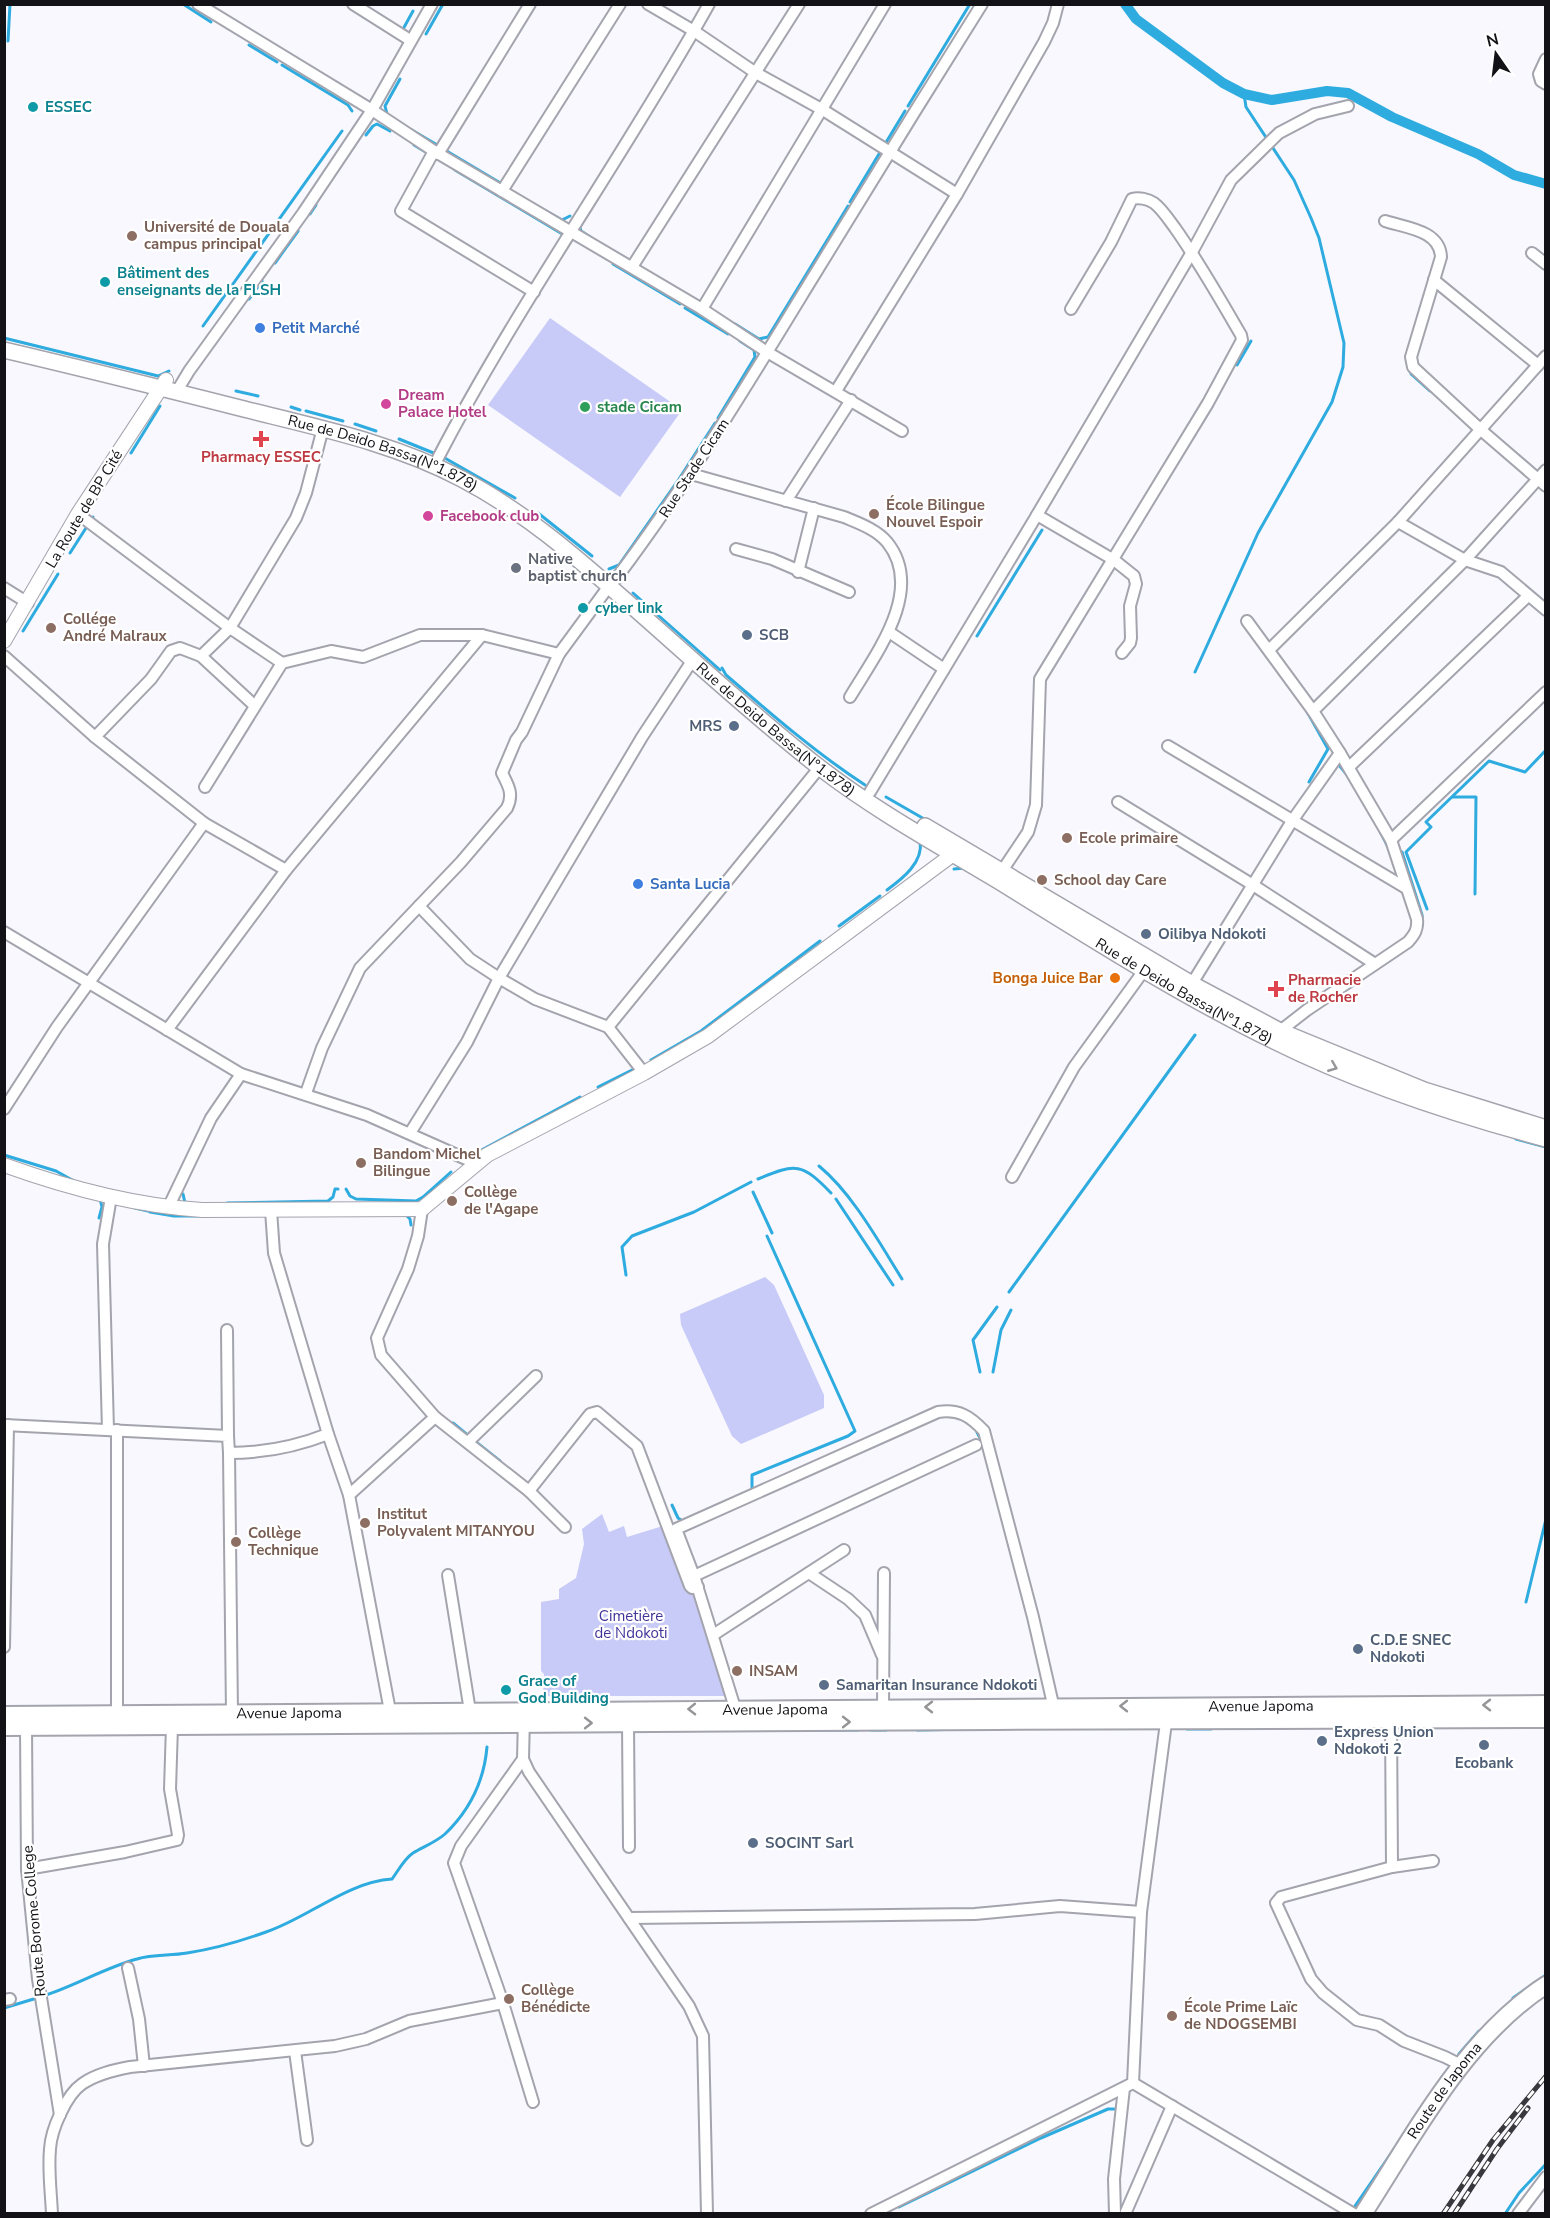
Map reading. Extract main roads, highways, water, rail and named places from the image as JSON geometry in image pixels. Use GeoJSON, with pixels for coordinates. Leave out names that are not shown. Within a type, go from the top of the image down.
{"type":"FeatureCollection","features":[{"type":"Feature","properties":{"kind":"main road"},"geometry":{"type":"LineString","coordinates":[[4,342],[171,385],[257,402],[368,433],[438,458],[473,475],[520,504],[751,705],[870,792],[955,850]]}},
{"type":"Feature","properties":{"kind":"main road","name":"Rue de Deido Bassa(N°1.878)"},"geometry":{"type":"LineString","coordinates":[[4,350],[171,385],[402,452],[464,480],[527,519],[612,583],[692,661],[751,705],[820,767],[865,800],[999,875],[1145,969],[1189,989],[1270,1039],[1421,1101],[1545,1139]]}},
{"type":"Feature","properties":{"kind":"main road"},"geometry":{"type":"LineString","coordinates":[[999,875],[1189,989],[1280,1031],[1424,1090],[1545,1128]]}},
{"type":"Feature","properties":{"kind":"main road","name":"Avenue Japoma"},"geometry":{"type":"LineString","coordinates":[[4,1727],[232,1713],[470,1711],[628,1723],[1055,1714],[1167,1714],[1545,1704]]}},
{"type":"Feature","properties":{"kind":"main road","name":"Avenue Japoma"},"geometry":{"type":"LineString","coordinates":[[4,1715],[118,1720],[172,1726],[735,1708],[883,1707],[1055,1714]]}},
{"type":"Feature","properties":{"kind":"main road","name":"Avenue Japoma"},"geometry":{"type":"LineString","coordinates":[[1167,1714],[1391,1720],[1545,1719]]}},
{"type":"Feature","properties":{"kind":"main road","name":"Route de Japoma"},"geometry":{"type":"LineString","coordinates":[[1363,2214],[1461,2065],[1487,2034],[1515,2007],[1545,1985]]}},
{"type":"Feature","properties":{"kind":"waterway"},"geometry":{"type":"LineString","coordinates":[[8,41],[10,4]]}},
{"type":"Feature","properties":{"kind":"waterway"},"geometry":{"type":"LineString","coordinates":[[183,4],[211,22]]}},
{"type":"Feature","properties":{"kind":"waterway"},"geometry":{"type":"LineString","coordinates":[[426,34],[443,4]]}},
{"type":"Feature","properties":{"kind":"waterway"},"geometry":{"type":"LineString","coordinates":[[908,106],[970,4]]}},
{"type":"Feature","properties":{"kind":"waterway"},"geometry":{"type":"LineString","coordinates":[[1125,4],[1136,19],[1223,83],[1244,94],[1272,100],[1327,91],[1348,93],[1392,117],[1478,154],[1514,175],[1546,184]]}},
{"type":"Feature","properties":{"kind":"waterway"},"geometry":{"type":"LineString","coordinates":[[402,31],[413,11]]}},
{"type":"Feature","properties":{"kind":"waterway"},"geometry":{"type":"LineString","coordinates":[[249,45],[277,62]]}},
{"type":"Feature","properties":{"kind":"waterway"},"geometry":{"type":"LineString","coordinates":[[282,65],[348,105],[352,111]]}},
{"type":"Feature","properties":{"kind":"waterway"},"geometry":{"type":"LineString","coordinates":[[387,114],[385,106],[400,79]]}},
{"type":"Feature","properties":{"kind":"waterway"},"geometry":{"type":"LineString","coordinates":[[1195,672],[1258,533],[1332,402],[1343,367],[1344,343],[1319,238],[1294,180],[1246,107],[1244,94]]}},
{"type":"Feature","properties":{"kind":"waterway"},"geometry":{"type":"LineString","coordinates":[[850,202],[905,111]]}},
{"type":"Feature","properties":{"kind":"waterway"},"geometry":{"type":"LineString","coordinates":[[366,135],[377,124],[390,131]]}},
{"type":"Feature","properties":{"kind":"waterway"},"geometry":{"type":"LineString","coordinates":[[410,129],[439,146]]}},
{"type":"Feature","properties":{"kind":"waterway"},"geometry":{"type":"LineString","coordinates":[[203,326],[342,131]]}},
{"type":"Feature","properties":{"kind":"waterway"},"geometry":{"type":"LineString","coordinates":[[414,145],[429,154]]}},
{"type":"Feature","properties":{"kind":"waterway"},"geometry":{"type":"LineString","coordinates":[[445,150],[502,184]]}},
{"type":"Feature","properties":{"kind":"waterway"},"geometry":{"type":"LineString","coordinates":[[455,170],[564,235]]}},
{"type":"Feature","properties":{"kind":"waterway"},"geometry":{"type":"LineString","coordinates":[[310,214],[316,205]]}},
{"type":"Feature","properties":{"kind":"waterway"},"geometry":{"type":"LineString","coordinates":[[537,206],[562,220],[570,216]]}},
{"type":"Feature","properties":{"kind":"waterway"},"geometry":{"type":"LineString","coordinates":[[735,324],[759,339],[768,337],[848,206]]}},
{"type":"Feature","properties":{"kind":"waterway"},"geometry":{"type":"LineString","coordinates":[[579,225],[581,231],[590,237]]}},
{"type":"Feature","properties":{"kind":"waterway"},"geometry":{"type":"LineString","coordinates":[[275,263],[298,231]]}},
{"type":"Feature","properties":{"kind":"waterway"},"geometry":{"type":"LineString","coordinates":[[613,264],[680,304]]}},
{"type":"Feature","properties":{"kind":"waterway"},"geometry":{"type":"LineString","coordinates":[[249,299],[262,281]]}},
{"type":"Feature","properties":{"kind":"waterway"},"geometry":{"type":"LineString","coordinates":[[685,308],[728,334]]}},
{"type":"Feature","properties":{"kind":"waterway"},"geometry":{"type":"LineString","coordinates":[[4,338],[158,376],[169,371]]}},
{"type":"Feature","properties":{"kind":"waterway"},"geometry":{"type":"LineString","coordinates":[[718,418],[755,357],[754,350],[740,341]]}},
{"type":"Feature","properties":{"kind":"waterway"},"geometry":{"type":"LineString","coordinates":[[1237,365],[1251,341]]}},
{"type":"Feature","properties":{"kind":"waterway"},"geometry":{"type":"LineString","coordinates":[[1411,374],[1430,391]]}},
{"type":"Feature","properties":{"kind":"waterway"},"geometry":{"type":"LineString","coordinates":[[236,391],[258,396]]}},
{"type":"Feature","properties":{"kind":"waterway"},"geometry":{"type":"LineString","coordinates":[[131,453],[160,406]]}},
{"type":"Feature","properties":{"kind":"waterway"},"geometry":{"type":"LineString","coordinates":[[291,407],[300,410]]}},
{"type":"Feature","properties":{"kind":"waterway"},"geometry":{"type":"LineString","coordinates":[[306,411],[343,421]]}},
{"type":"Feature","properties":{"kind":"waterway"},"geometry":{"type":"LineString","coordinates":[[609,569],[619,565],[715,423]]}},
{"type":"Feature","properties":{"kind":"waterway"},"geometry":{"type":"LineString","coordinates":[[355,424],[376,431]]}},
{"type":"Feature","properties":{"kind":"waterway"},"geometry":{"type":"LineString","coordinates":[[399,439],[436,454]]}},
{"type":"Feature","properties":{"kind":"waterway"},"geometry":{"type":"LineString","coordinates":[[443,457],[515,498]]}},
{"type":"Feature","properties":{"kind":"waterway"},"geometry":{"type":"LineString","coordinates":[[538,513],[592,556]]}},
{"type":"Feature","properties":{"kind":"waterway"},"geometry":{"type":"LineString","coordinates":[[70,553],[93,517]]}},
{"type":"Feature","properties":{"kind":"waterway"},"geometry":{"type":"LineString","coordinates":[[977,636],[1042,530]]}},
{"type":"Feature","properties":{"kind":"waterway"},"geometry":{"type":"LineString","coordinates":[[631,567],[638,557]]}},
{"type":"Feature","properties":{"kind":"waterway"},"geometry":{"type":"LineString","coordinates":[[23,631],[58,574]]}},
{"type":"Feature","properties":{"kind":"waterway"},"geometry":{"type":"LineString","coordinates":[[633,593],[720,670]]}},
{"type":"Feature","properties":{"kind":"waterway"},"geometry":{"type":"LineString","coordinates":[[722,668],[726,675],[794,733],[865,785]]}},
{"type":"Feature","properties":{"kind":"waterway"},"geometry":{"type":"LineString","coordinates":[[1305,708],[1328,749],[1309,782]]}},
{"type":"Feature","properties":{"kind":"waterway"},"geometry":{"type":"LineString","coordinates":[[1427,909],[1406,852],[1431,827],[1426,822],[1489,761],[1525,772],[1546,750]]}},
{"type":"Feature","properties":{"kind":"waterway"},"geometry":{"type":"LineString","coordinates":[[1338,764],[1348,776]]}},
{"type":"Feature","properties":{"kind":"waterway"},"geometry":{"type":"LineString","coordinates":[[886,797],[926,820]]}},
{"type":"Feature","properties":{"kind":"waterway"},"geometry":{"type":"LineString","coordinates":[[1453,797],[1476,797],[1475,894]]}},
{"type":"Feature","properties":{"kind":"waterway"},"geometry":{"type":"LineString","coordinates":[[1380,831],[1389,849]]}},
{"type":"Feature","properties":{"kind":"waterway"},"geometry":{"type":"LineString","coordinates":[[887,890],[911,869],[919,856],[920,841]]}},
{"type":"Feature","properties":{"kind":"waterway"},"geometry":{"type":"LineString","coordinates":[[1400,851],[1422,915],[1422,925]]}},
{"type":"Feature","properties":{"kind":"waterway"},"geometry":{"type":"LineString","coordinates":[[954,869],[964,868]]}},
{"type":"Feature","properties":{"kind":"waterway"},"geometry":{"type":"LineString","coordinates":[[839,926],[880,896]]}},
{"type":"Feature","properties":{"kind":"waterway"},"geometry":{"type":"LineString","coordinates":[[651,1060],[701,1031],[820,941]]}},
{"type":"Feature","properties":{"kind":"waterway"},"geometry":{"type":"LineString","coordinates":[[1009,1292],[1195,1035]]}},
{"type":"Feature","properties":{"kind":"waterway"},"geometry":{"type":"LineString","coordinates":[[598,1087],[632,1070]]}},
{"type":"Feature","properties":{"kind":"waterway"},"geometry":{"type":"LineString","coordinates":[[476,1153],[580,1097]]}},
{"type":"Feature","properties":{"kind":"waterway"},"geometry":{"type":"LineString","coordinates":[[1513,1136],[1516,1139],[1546,1147]]}},
{"type":"Feature","properties":{"kind":"waterway"},"geometry":{"type":"LineString","coordinates":[[4,1155],[56,1171],[74,1181]]}},
{"type":"Feature","properties":{"kind":"waterway"},"geometry":{"type":"LineString","coordinates":[[819,1166],[854,1204],[902,1279]]}},
{"type":"Feature","properties":{"kind":"waterway"},"geometry":{"type":"LineString","coordinates":[[758,1179],[781,1170],[798,1169],[813,1176],[831,1193]]}},
{"type":"Feature","properties":{"kind":"waterway"},"geometry":{"type":"LineString","coordinates":[[346,1189],[350,1196],[356,1199],[416,1201],[451,1172]]}},
{"type":"Feature","properties":{"kind":"waterway"},"geometry":{"type":"LineString","coordinates":[[626,1275],[622,1247],[632,1236],[694,1212],[751,1182]]}},
{"type":"Feature","properties":{"kind":"waterway"},"geometry":{"type":"LineString","coordinates":[[227,1203],[328,1201],[333,1197],[335,1189],[338,1189]]}},
{"type":"Feature","properties":{"kind":"waterway"},"geometry":{"type":"LineString","coordinates":[[753,1192],[772,1233]]}},
{"type":"Feature","properties":{"kind":"waterway"},"geometry":{"type":"LineString","coordinates":[[183,1194],[185,1203]]}},
{"type":"Feature","properties":{"kind":"waterway"},"geometry":{"type":"LineString","coordinates":[[99,1218],[102,1207],[100,1199]]}},
{"type":"Feature","properties":{"kind":"waterway"},"geometry":{"type":"LineString","coordinates":[[836,1199],[893,1285]]}},
{"type":"Feature","properties":{"kind":"waterway"},"geometry":{"type":"LineString","coordinates":[[135,1208],[148,1211]]}},
{"type":"Feature","properties":{"kind":"waterway"},"geometry":{"type":"LineString","coordinates":[[150,1212],[174,1216],[199,1216]]}},
{"type":"Feature","properties":{"kind":"waterway"},"geometry":{"type":"LineString","coordinates":[[406,1215],[411,1225]]}},
{"type":"Feature","properties":{"kind":"waterway"},"geometry":{"type":"LineString","coordinates":[[750,1492],[752,1492],[752,1475],[848,1436],[855,1431],[767,1236]]}},
{"type":"Feature","properties":{"kind":"waterway"},"geometry":{"type":"LineString","coordinates":[[980,1372],[973,1340],[997,1307]]}},
{"type":"Feature","properties":{"kind":"waterway"},"geometry":{"type":"LineString","coordinates":[[993,1372],[1001,1330],[1011,1310]]}},
{"type":"Feature","properties":{"kind":"waterway"},"geometry":{"type":"LineString","coordinates":[[453,1423],[470,1437]]}},
{"type":"Feature","properties":{"kind":"waterway"},"geometry":{"type":"LineString","coordinates":[[975,1428],[981,1440]]}},
{"type":"Feature","properties":{"kind":"waterway"},"geometry":{"type":"LineString","coordinates":[[476,1442],[500,1461]]}},
{"type":"Feature","properties":{"kind":"waterway"},"geometry":{"type":"LineString","coordinates":[[672,1505],[678,1518],[684,1522]]}},
{"type":"Feature","properties":{"kind":"waterway"},"geometry":{"type":"LineString","coordinates":[[1526,1602],[1546,1519]]}},
{"type":"Feature","properties":{"kind":"waterway"},"geometry":{"type":"LineString","coordinates":[[917,1730],[975,1729]]}},
{"type":"Feature","properties":{"kind":"waterway"},"geometry":{"type":"LineString","coordinates":[[1187,1729],[1211,1729]]}},
{"type":"Feature","properties":{"kind":"waterway"},"geometry":{"type":"LineString","coordinates":[[709,1730],[736,1730]]}},
{"type":"Feature","properties":{"kind":"waterway"},"geometry":{"type":"LineString","coordinates":[[769,1730],[858,1730]]}},
{"type":"Feature","properties":{"kind":"waterway"},"geometry":{"type":"LineString","coordinates":[[871,1730],[886,1730]]}},
{"type":"Feature","properties":{"kind":"waterway"},"geometry":{"type":"LineString","coordinates":[[548,1731],[611,1731]]}},
{"type":"Feature","properties":{"kind":"waterway"},"geometry":{"type":"LineString","coordinates":[[618,1731],[649,1731]]}},
{"type":"Feature","properties":{"kind":"waterway"},"geometry":{"type":"LineString","coordinates":[[346,1732],[401,1732]]}},
{"type":"Feature","properties":{"kind":"waterway"},"geometry":{"type":"LineString","coordinates":[[43,1996],[137,1959],[197,1951],[256,1935],[282,1926],[343,1893],[392,1879],[413,1853],[441,1837],[462,1815],[479,1783],[487,1747]]}},
{"type":"Feature","properties":{"kind":"waterway"},"geometry":{"type":"LineString","coordinates":[[1513,1998],[1546,1975]]}},
{"type":"Feature","properties":{"kind":"waterway"},"geometry":{"type":"LineString","coordinates":[[4,2008],[37,1998]]}},
{"type":"Feature","properties":{"kind":"waterway"},"geometry":{"type":"LineString","coordinates":[[1459,2054],[1479,2031]]}},
{"type":"Feature","properties":{"kind":"waterway"},"geometry":{"type":"LineString","coordinates":[[1440,2080],[1452,2064]]}},
{"type":"Feature","properties":{"kind":"waterway"},"geometry":{"type":"LineString","coordinates":[[899,2207],[1041,2138],[1108,2109],[1114,2109]]}},
{"type":"Feature","properties":{"kind":"waterway"},"geometry":{"type":"LineString","coordinates":[[1355,2206],[1403,2136]]}},
{"type":"Feature","properties":{"kind":"waterway"},"geometry":{"type":"LineString","coordinates":[[1505,2214],[1519,2193],[1546,2164]]}},
{"type":"Feature","properties":{"kind":"railway"},"geometry":{"type":"LineString","coordinates":[[1443,2214],[1493,2140],[1546,2076]]}},
{"type":"Feature","properties":{"kind":"railway"},"geometry":{"type":"LineString","coordinates":[[1454,2214],[1497,2149],[1528,2108]]}},
{"type":"Feature","properties":{"kind":"place","name":"ESSEC"},"geometry":{"type":"Point","coordinates":[33,107]}},
{"type":"Feature","properties":{"kind":"place","name":"Université de Douala campus principal"},"geometry":{"type":"Point","coordinates":[132,236]}},
{"type":"Feature","properties":{"kind":"place","name":"Bâtiment des enseignants de la FLSH"},"geometry":{"type":"Point","coordinates":[105,282]}},
{"type":"Feature","properties":{"kind":"place","name":"Petit Marché"},"geometry":{"type":"Point","coordinates":[260,328]}},
{"type":"Feature","properties":{"kind":"place","name":"Dream Palace Hotel"},"geometry":{"type":"Point","coordinates":[386,404]}},
{"type":"Feature","properties":{"kind":"place","name":"stade Cicam"},"geometry":{"type":"Point","coordinates":[585,407]}},
{"type":"Feature","properties":{"kind":"place","name":"Pharmacy ESSEC"},"geometry":{"type":"Point","coordinates":[261,439]}},
{"type":"Feature","properties":{"kind":"place","name":"École Bilingue Nouvel Espoir"},"geometry":{"type":"Point","coordinates":[874,514]}},
{"type":"Feature","properties":{"kind":"place","name":"Facebook club"},"geometry":{"type":"Point","coordinates":[428,516]}},
{"type":"Feature","properties":{"kind":"place","name":"Native baptist church"},"geometry":{"type":"Point","coordinates":[516,568]}},
{"type":"Feature","properties":{"kind":"place","name":"cyber link"},"geometry":{"type":"Point","coordinates":[583,608]}},
{"type":"Feature","properties":{"kind":"place","name":"Collége André Malraux"},"geometry":{"type":"Point","coordinates":[51,628]}},
{"type":"Feature","properties":{"kind":"place","name":"SCB"},"geometry":{"type":"Point","coordinates":[747,635]}},
{"type":"Feature","properties":{"kind":"place","name":"MRS"},"geometry":{"type":"Point","coordinates":[734,726]}},
{"type":"Feature","properties":{"kind":"place","name":"Ecole primaire"},"geometry":{"type":"Point","coordinates":[1067,838]}},
{"type":"Feature","properties":{"kind":"place","name":"School day Care"},"geometry":{"type":"Point","coordinates":[1042,880]}},
{"type":"Feature","properties":{"kind":"place","name":"Santa Lucia"},"geometry":{"type":"Point","coordinates":[638,884]}},
{"type":"Feature","properties":{"kind":"place","name":"Oilibya Ndokoti"},"geometry":{"type":"Point","coordinates":[1146,934]}},
{"type":"Feature","properties":{"kind":"place","name":"Bonga Juice Bar"},"geometry":{"type":"Point","coordinates":[1115,978]}},
{"type":"Feature","properties":{"kind":"place","name":"Pharmacie de Rocher"},"geometry":{"type":"Point","coordinates":[1276,989]}},
{"type":"Feature","properties":{"kind":"place","name":"Bandom Michel Bilingue"},"geometry":{"type":"Point","coordinates":[361,1163]}},
{"type":"Feature","properties":{"kind":"place","name":"Collège de l'Agape"},"geometry":{"type":"Point","coordinates":[452,1201]}},
{"type":"Feature","properties":{"kind":"place","name":"Institut Polyvalent MITANYOU"},"geometry":{"type":"Point","coordinates":[365,1523]}},
{"type":"Feature","properties":{"kind":"place","name":"Collège Technique"},"geometry":{"type":"Point","coordinates":[236,1542]}},
{"type":"Feature","properties":{"kind":"place","name":"C.D.E SNEC Ndokoti"},"geometry":{"type":"Point","coordinates":[1358,1649]}},
{"type":"Feature","properties":{"kind":"place","name":"INSAM"},"geometry":{"type":"Point","coordinates":[737,1671]}},
{"type":"Feature","properties":{"kind":"place","name":"Samaritan Insurance Ndokoti"},"geometry":{"type":"Point","coordinates":[824,1685]}},
{"type":"Feature","properties":{"kind":"place","name":"Grace of God Building"},"geometry":{"type":"Point","coordinates":[506,1690]}},
{"type":"Feature","properties":{"kind":"place","name":"Express Union Ndokoti 2"},"geometry":{"type":"Point","coordinates":[1322,1741]}},
{"type":"Feature","properties":{"kind":"place","name":"Ecobank"},"geometry":{"type":"Point","coordinates":[1484,1745]}},
{"type":"Feature","properties":{"kind":"place","name":"SOCINT Sarl"},"geometry":{"type":"Point","coordinates":[753,1843]}},
{"type":"Feature","properties":{"kind":"place","name":"Collège Bénédicte"},"geometry":{"type":"Point","coordinates":[509,1999]}},
{"type":"Feature","properties":{"kind":"place","name":"École Prime Laïc de NDOGSEMBI"},"geometry":{"type":"Point","coordinates":[1172,2016]}},
{"type":"Feature","properties":{"kind":"park label","name":"Cimetière de Ndokoti"},"geometry":{"type":"Point","coordinates":[631,1624]}}]}
